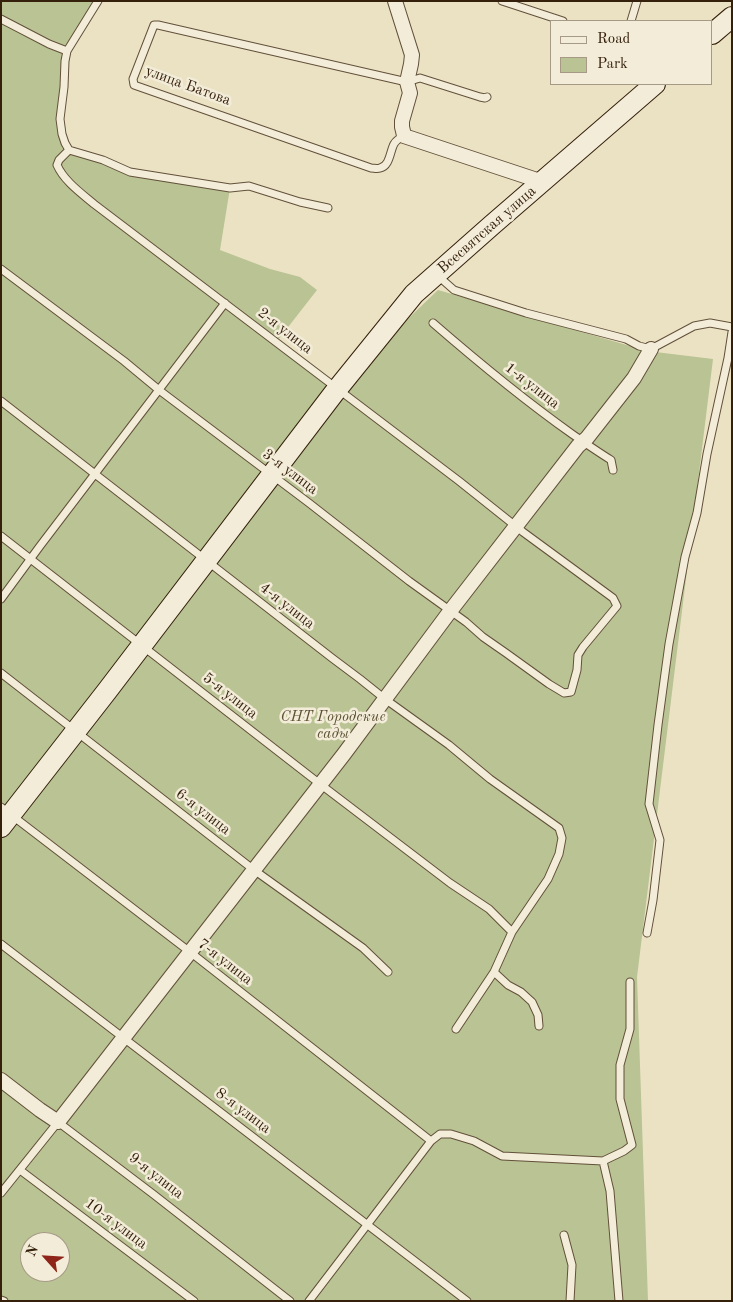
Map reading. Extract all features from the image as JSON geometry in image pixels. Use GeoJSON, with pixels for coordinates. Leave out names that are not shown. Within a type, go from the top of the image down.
{"type":"FeatureCollection","features":[{"type":"Feature","properties":{"kind":"street"},"geometry":{"type":"LineString","coordinates":[[395,1],[412,55],[407,82],[410,93],[402,121],[404,136],[543,182]]}},
{"type":"Feature","properties":{"kind":"street"},"geometry":{"type":"LineString","coordinates":[[713,33],[732,17]]}},
{"type":"Feature","properties":{"kind":"street","name":"Всесвятская улица"},"geometry":{"type":"LineString","coordinates":[[4,816],[76,731],[336,391],[414,294],[654,85]]}},
{"type":"Feature","properties":{"kind":"street"},"geometry":{"type":"LineString","coordinates":[[58,1122],[254,870],[516,526],[634,378],[652,349]]}},
{"type":"Feature","properties":{"kind":"street","name":"9-я улица"},"geometry":{"type":"LineString","coordinates":[[1,1080],[58,1122]]}},
{"type":"Feature","properties":{"kind":"lane"},"geometry":{"type":"LineString","coordinates":[[98,1],[66,50],[60,119],[62,134],[69,150],[103,160],[130,172],[230,188],[249,186],[300,202],[328,208]]}},
{"type":"Feature","properties":{"kind":"lane"},"geometry":{"type":"LineString","coordinates":[[502,1],[560,20]]}},
{"type":"Feature","properties":{"kind":"lane"},"geometry":{"type":"LineString","coordinates":[[631,20],[637,1]]}},
{"type":"Feature","properties":{"kind":"lane"},"geometry":{"type":"LineString","coordinates":[[1,19],[49,44],[66,50]]}},
{"type":"Feature","properties":{"kind":"lane","name":"улица Батова"},"geometry":{"type":"LineString","coordinates":[[404,136],[394,144],[390,158],[385,166],[371,168],[134,85],[133,79],[154,25],[407,82]]}},
{"type":"Feature","properties":{"kind":"lane"},"geometry":{"type":"LineString","coordinates":[[407,82],[420,78],[480,97],[487,97]]}},
{"type":"Feature","properties":{"kind":"lane","name":"2-я улица"},"geometry":{"type":"LineString","coordinates":[[69,150],[59,160],[57,165],[74,187],[94,204],[225,303],[336,391],[459,481],[489,506],[612,598],[617,606],[582,646],[578,655],[577,670],[571,692],[564,694]]}},
{"type":"Feature","properties":{"kind":"lane","name":"3-я улица"},"geometry":{"type":"LineString","coordinates":[[1,269],[124,361],[159,390],[409,581],[564,694]]}},
{"type":"Feature","properties":{"kind":"lane"},"geometry":{"type":"LineString","coordinates":[[437,274],[454,290],[526,313],[626,339],[639,346],[652,349],[694,326],[710,323],[732,327]]}},
{"type":"Feature","properties":{"kind":"lane"},"geometry":{"type":"LineString","coordinates":[[1,599],[225,303]]}},
{"type":"Feature","properties":{"kind":"lane","name":"1-я улица"},"geometry":{"type":"LineString","coordinates":[[433,323],[478,362],[573,435],[611,460],[613,470]]}},
{"type":"Feature","properties":{"kind":"lane"},"geometry":{"type":"LineString","coordinates":[[647,933],[660,840],[649,804],[669,644],[685,557],[697,514],[707,454],[732,332]]}},
{"type":"Feature","properties":{"kind":"lane","name":"4-я улица"},"geometry":{"type":"LineString","coordinates":[[1,401],[385,699],[449,745],[490,780],[559,828],[562,838],[559,854],[552,871],[512,932]]}},
{"type":"Feature","properties":{"kind":"lane","name":"5-я улица"},"geometry":{"type":"LineString","coordinates":[[1,536],[320,784],[450,883],[490,909],[512,932]]}},
{"type":"Feature","properties":{"kind":"lane","name":"6-я улица"},"geometry":{"type":"LineString","coordinates":[[1,673],[254,870],[363,948],[388,972]]}},
{"type":"Feature","properties":{"kind":"lane","name":"7-я улица"},"geometry":{"type":"LineString","coordinates":[[4,816],[190,952],[430,1141]]}},
{"type":"Feature","properties":{"kind":"lane"},"geometry":{"type":"LineString","coordinates":[[456,1029],[494,972],[512,932]]}},
{"type":"Feature","properties":{"kind":"lane","name":"8-я улица"},"geometry":{"type":"LineString","coordinates":[[1,944],[466,1301]]}},
{"type":"Feature","properties":{"kind":"lane"},"geometry":{"type":"LineString","coordinates":[[494,972],[532,1002],[538,1015],[539,1026]]}},
{"type":"Feature","properties":{"kind":"lane"},"geometry":{"type":"LineString","coordinates":[[308,1301],[430,1141],[440,1134],[451,1134],[474,1141],[502,1156],[603,1161],[632,1145],[620,1099],[620,1065],[630,1029],[630,982]]}},
{"type":"Feature","properties":{"kind":"lane"},"geometry":{"type":"LineString","coordinates":[[1,1193],[58,1122]]}},
{"type":"Feature","properties":{"kind":"lane","name":"9-я улица"},"geometry":{"type":"LineString","coordinates":[[58,1122],[290,1301]]}},
{"type":"Feature","properties":{"kind":"lane"},"geometry":{"type":"LineString","coordinates":[[603,1161],[610,1191],[619,1301]]}},
{"type":"Feature","properties":{"kind":"lane","name":"10-я улица"},"geometry":{"type":"LineString","coordinates":[[20,1170],[194,1301]]}},
{"type":"Feature","properties":{"kind":"lane"},"geometry":{"type":"LineString","coordinates":[[564,1236],[572,1265],[570,1301]]}},
{"type":"Feature","properties":{"kind":"green space","name":"СНТ Городские сады"},"geometry":{"type":"Polygon","coordinates":[[[1,1],[98,1],[69,45],[60,119],[69,150],[120,167],[230,188],[220,250],[270,269],[300,277],[317,290],[278,340],[344,393],[390,336],[438,290],[647,351],[713,359],[637,977],[648,1301],[1,1301],[1,1]]]}}]}
